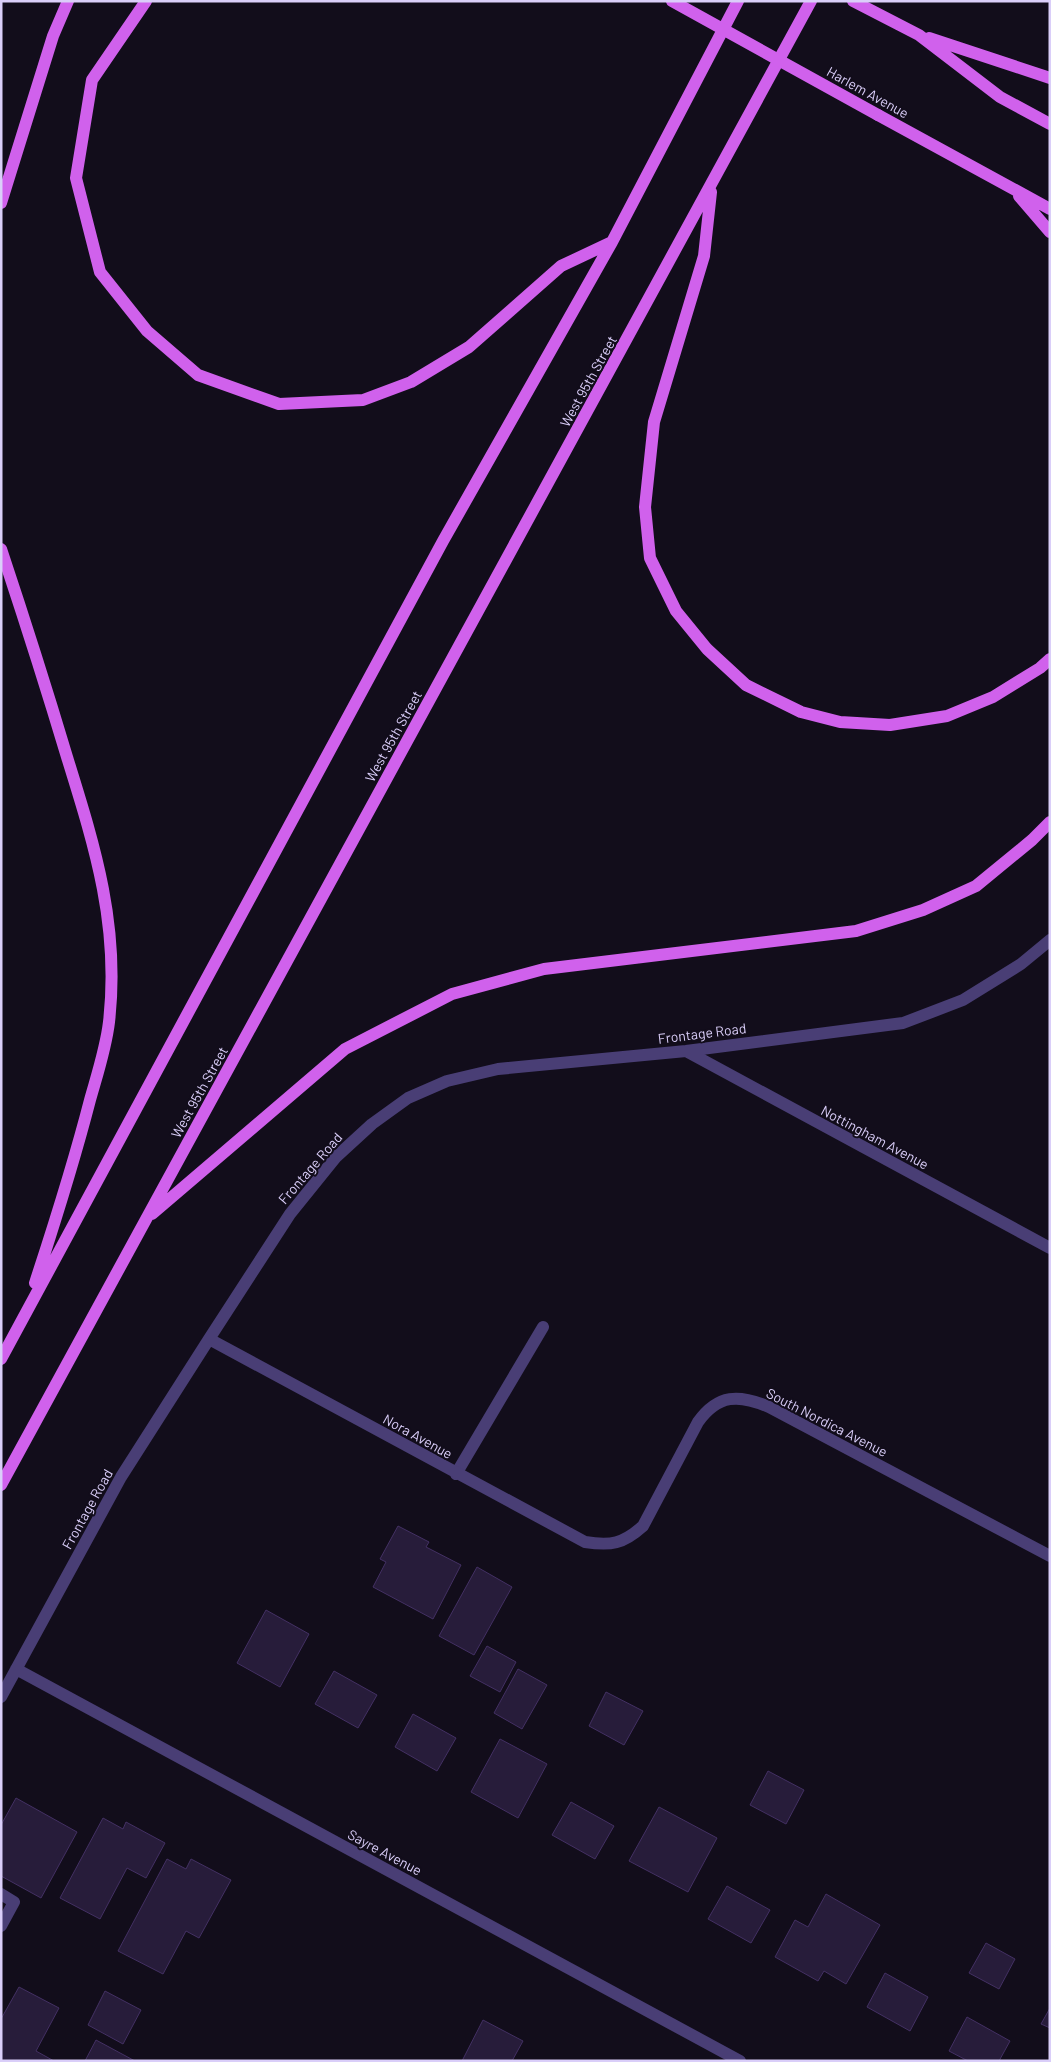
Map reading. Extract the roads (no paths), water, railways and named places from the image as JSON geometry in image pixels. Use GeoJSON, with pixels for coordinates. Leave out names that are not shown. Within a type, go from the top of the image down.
{"type":"FeatureCollection","features":[{"type":"Feature","properties":{"kind":"main road"},"geometry":{"type":"LineString","coordinates":[[1,202],[53,36],[68,1]]}},
{"type":"Feature","properties":{"kind":"main road"},"geometry":{"type":"LineString","coordinates":[[146,1],[92,80],[76,178],[100,272],[147,331],[198,375],[279,404],[363,400],[411,382],[469,347],[561,266],[612,242]]}},
{"type":"Feature","properties":{"kind":"main road","name":"Harlem Avenue"},"geometry":{"type":"LineString","coordinates":[[672,1],[1014,190],[1050,208]]}},
{"type":"Feature","properties":{"kind":"main road"},"geometry":{"type":"LineString","coordinates":[[1,1359],[443,541],[612,242],[738,1]]}},
{"type":"Feature","properties":{"kind":"main road","name":"West 95th Street"},"geometry":{"type":"LineString","coordinates":[[1,1485],[811,1]]}},
{"type":"Feature","properties":{"kind":"main road"},"geometry":{"type":"LineString","coordinates":[[854,1],[919,35],[1050,78]]}},
{"type":"Feature","properties":{"kind":"main road"},"geometry":{"type":"LineString","coordinates":[[919,35],[1000,97],[1050,124]]}},
{"type":"Feature","properties":{"kind":"main road"},"geometry":{"type":"LineString","coordinates":[[712,185],[704,256],[654,422],[645,507],[650,558],[676,610],[707,649],[746,685],[800,712],[840,722],[890,725],[947,716],[993,697],[1040,668],[1050,659]]}},
{"type":"Feature","properties":{"kind":"main road"},"geometry":{"type":"LineString","coordinates":[[1014,190],[1050,232]]}},
{"type":"Feature","properties":{"kind":"main road"},"geometry":{"type":"LineString","coordinates":[[1,549],[42,674],[97,857],[109,919],[112,975],[109,1023],[98,1071],[72,1170],[26,1313]]}},
{"type":"Feature","properties":{"kind":"main road"},"geometry":{"type":"LineString","coordinates":[[146,1219],[345,1049],[452,994],[544,968],[856,931],[923,910],[976,886],[1032,840],[1050,822]]}},
{"type":"Feature","properties":{"kind":"street","name":"Frontage Road"},"geometry":{"type":"LineString","coordinates":[[1,1697],[122,1476],[290,1214],[336,1157],[372,1124],[408,1098],[447,1081],[498,1069],[686,1051],[903,1023],[963,1000],[1021,964],[1050,940]]}},
{"type":"Feature","properties":{"kind":"street","name":"Nottingham Avenue"},"geometry":{"type":"LineString","coordinates":[[686,1051],[1050,1248]]}},
{"type":"Feature","properties":{"kind":"street"},"geometry":{"type":"LineString","coordinates":[[456,1474],[543,1326]]}},
{"type":"Feature","properties":{"kind":"street","name":"Nora Avenue"},"geometry":{"type":"LineString","coordinates":[[209,1339],[585,1542],[600,1545],[617,1543]]}},
{"type":"Feature","properties":{"kind":"street","name":"South Nordica Avenue"},"geometry":{"type":"LineString","coordinates":[[617,1543],[630,1538],[643,1526],[698,1422],[707,1410],[718,1402],[728,1399],[740,1399],[755,1401],[769,1407],[1050,1556]]}},
{"type":"Feature","properties":{"kind":"street","name":"Sayre Avenue"},"geometry":{"type":"LineString","coordinates":[[16,1669],[740,2061]]}},
{"type":"Feature","properties":{"kind":"street"},"geometry":{"type":"LineString","coordinates":[[1,1894],[14,1902],[1,1926]]}}]}
